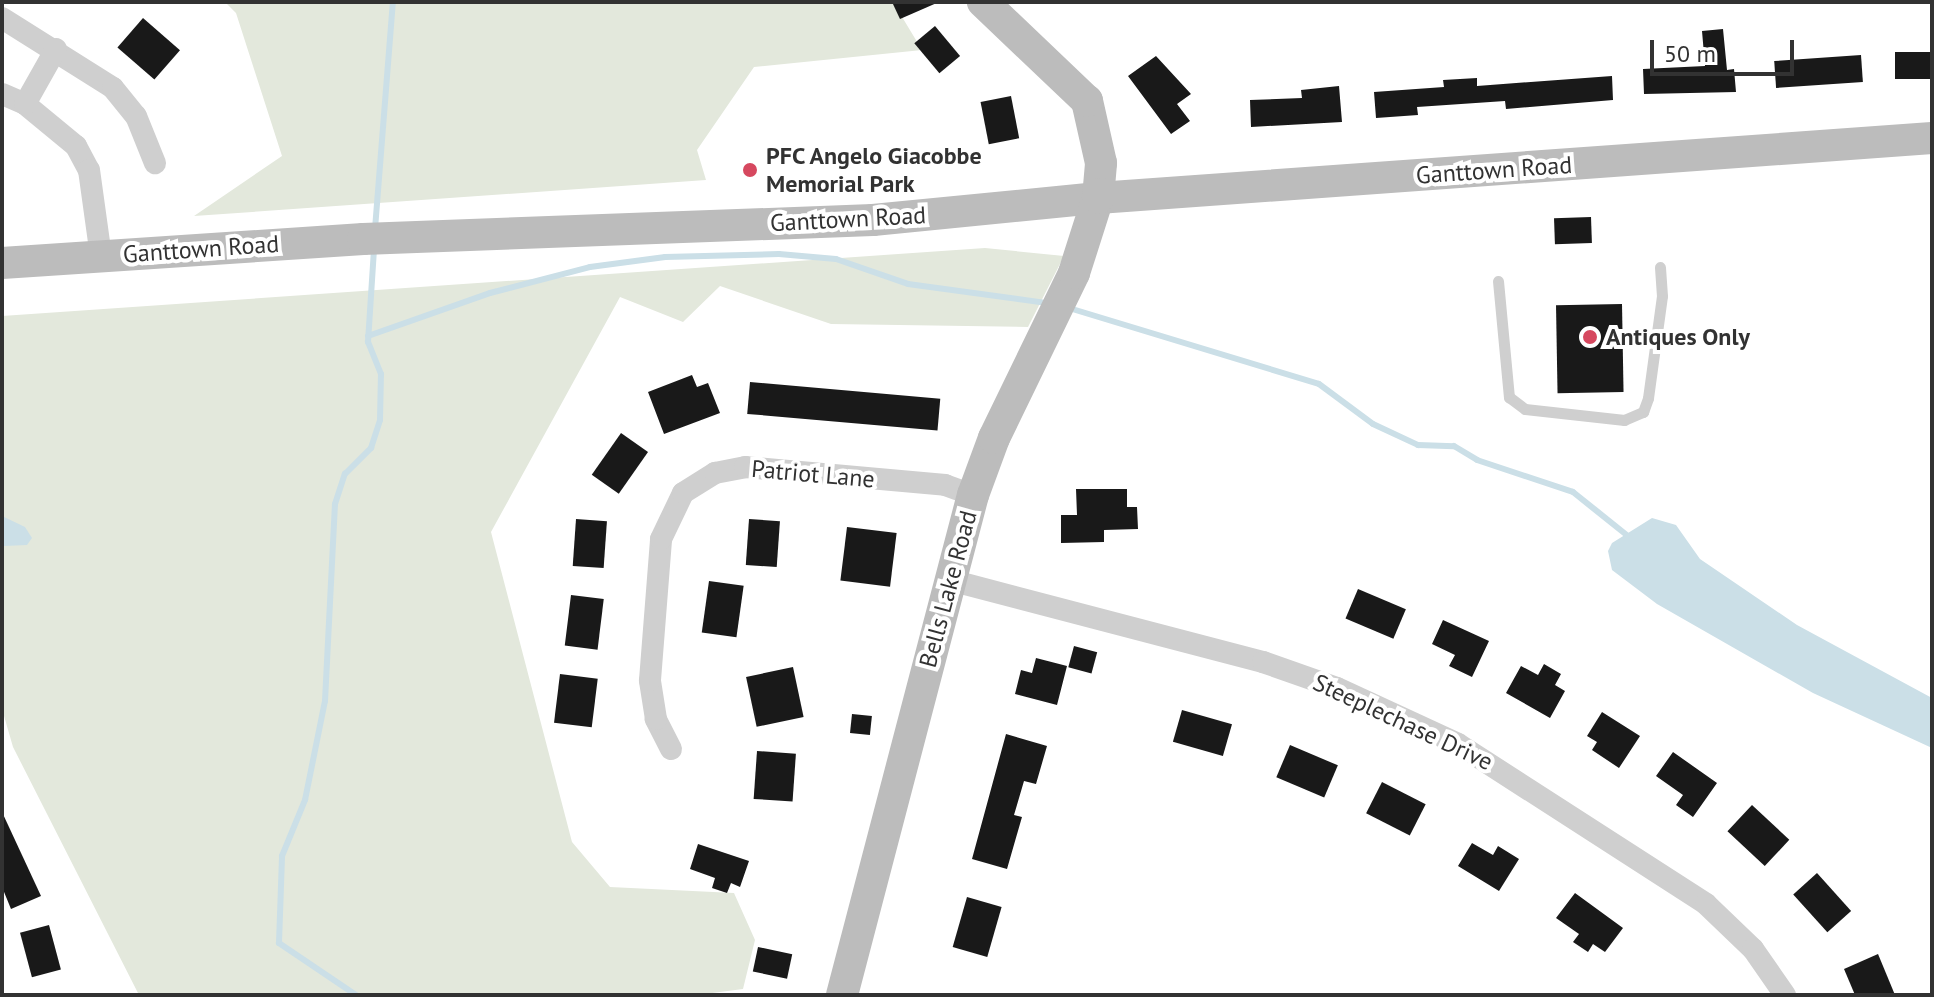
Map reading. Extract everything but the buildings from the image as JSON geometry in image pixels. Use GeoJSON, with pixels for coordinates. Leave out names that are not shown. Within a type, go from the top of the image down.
{"type":"FeatureCollection","features":[{"type":"Feature","properties":{"kind":"street","name":"Bells Lake Road"},"geometry":{"type":"LineString","coordinates":[[842,995],[973,495],[1059,304],[1098,198],[1101,163],[1087,101],[983,2]]}},
{"type":"Feature","properties":{"kind":"street"},"geometry":{"type":"LineString","coordinates":[[2,18],[56,49],[113,88],[147,135],[155,163]]}},
{"type":"Feature","properties":{"kind":"street"},"geometry":{"type":"LineString","coordinates":[[25,104],[56,49]]}},
{"type":"Feature","properties":{"kind":"street"},"geometry":{"type":"LineString","coordinates":[[2,94],[25,104],[76,146],[89,170],[101,256]]}},
{"type":"Feature","properties":{"kind":"street","name":"Ganttown Road"},"geometry":{"type":"LineString","coordinates":[[2,263],[375,238],[873,220],[1098,198],[1932,138]]}},
{"type":"Feature","properties":{"kind":"street","name":"Patriot Lane"},"geometry":{"type":"LineString","coordinates":[[671,749],[656,719],[650,680],[660,547],[683,493],[715,473],[745,467],[945,485],[973,495]]}},
{"type":"Feature","properties":{"kind":"street","name":"Steeplechase Drive"},"geometry":{"type":"LineString","coordinates":[[950,580],[1263,662],[1420,725],[1521,781],[1692,894],[1753,949],[1785,995]]}},
{"type":"Feature","properties":{"kind":"lane"},"geometry":{"type":"LineString","coordinates":[[1498,281],[1509,397],[1533,410],[1624,420],[1643,412],[1648,398],[1662,296],[1660,267]]}},
{"type":"Feature","properties":{"kind":"shaded area"},"geometry":{"type":"Polygon","coordinates":[[[225,2],[893,2],[922,50],[754,67],[697,150],[706,180],[194,216],[282,156],[236,13],[225,2]]]}},
{"type":"Feature","properties":{"kind":"shaded area"},"geometry":{"type":"Polygon","coordinates":[[[985,248],[1064,256],[1028,327],[831,324],[720,286],[683,322],[620,297],[491,532],[572,842],[610,887],[734,893],[755,940],[743,989],[697,995],[139,995],[13,747],[2,709],[2,316],[985,248]]]}},
{"type":"Feature","properties":{"kind":"shaded area"},"geometry":{"type":"Polygon","coordinates":[[[2,516],[25,527],[32,538],[27,545],[4,546],[2,516]]]}},
{"type":"Feature","properties":{"kind":"shaded area"},"geometry":{"type":"Polygon","coordinates":[[[1652,518],[1676,525],[1700,559],[1797,625],[1932,698],[1932,748],[1813,693],[1657,604],[1612,570],[1608,551],[1612,543],[1652,518]]]}},
{"type":"Feature","properties":{"kind":"waterway"},"geometry":{"type":"LineString","coordinates":[[375,229],[393,2]]}},
{"type":"Feature","properties":{"kind":"waterway"},"geometry":{"type":"LineString","coordinates":[[356,995],[279,943],[282,856],[305,800],[325,701],[335,504],[345,474],[371,448],[380,420],[381,374],[368,342],[374,248]]}},
{"type":"Feature","properties":{"kind":"waterway"},"geometry":{"type":"LineString","coordinates":[[368,336],[490,293],[590,267],[665,257],[779,254],[836,259],[908,284],[1046,303]]}},
{"type":"Feature","properties":{"kind":"waterway"},"geometry":{"type":"LineString","coordinates":[[1069,308],[1319,384],[1373,424],[1418,445],[1454,446],[1477,460],[1573,492],[1628,536]]}},
{"type":"Feature","properties":{"kind":"place","name":"PFC Angelo Giacobbe Memorial Park"},"geometry":{"type":"Point","coordinates":[750,170]}},
{"type":"Feature","properties":{"kind":"place","name":"Antiques Only"},"geometry":{"type":"Point","coordinates":[1590,337]}}]}
